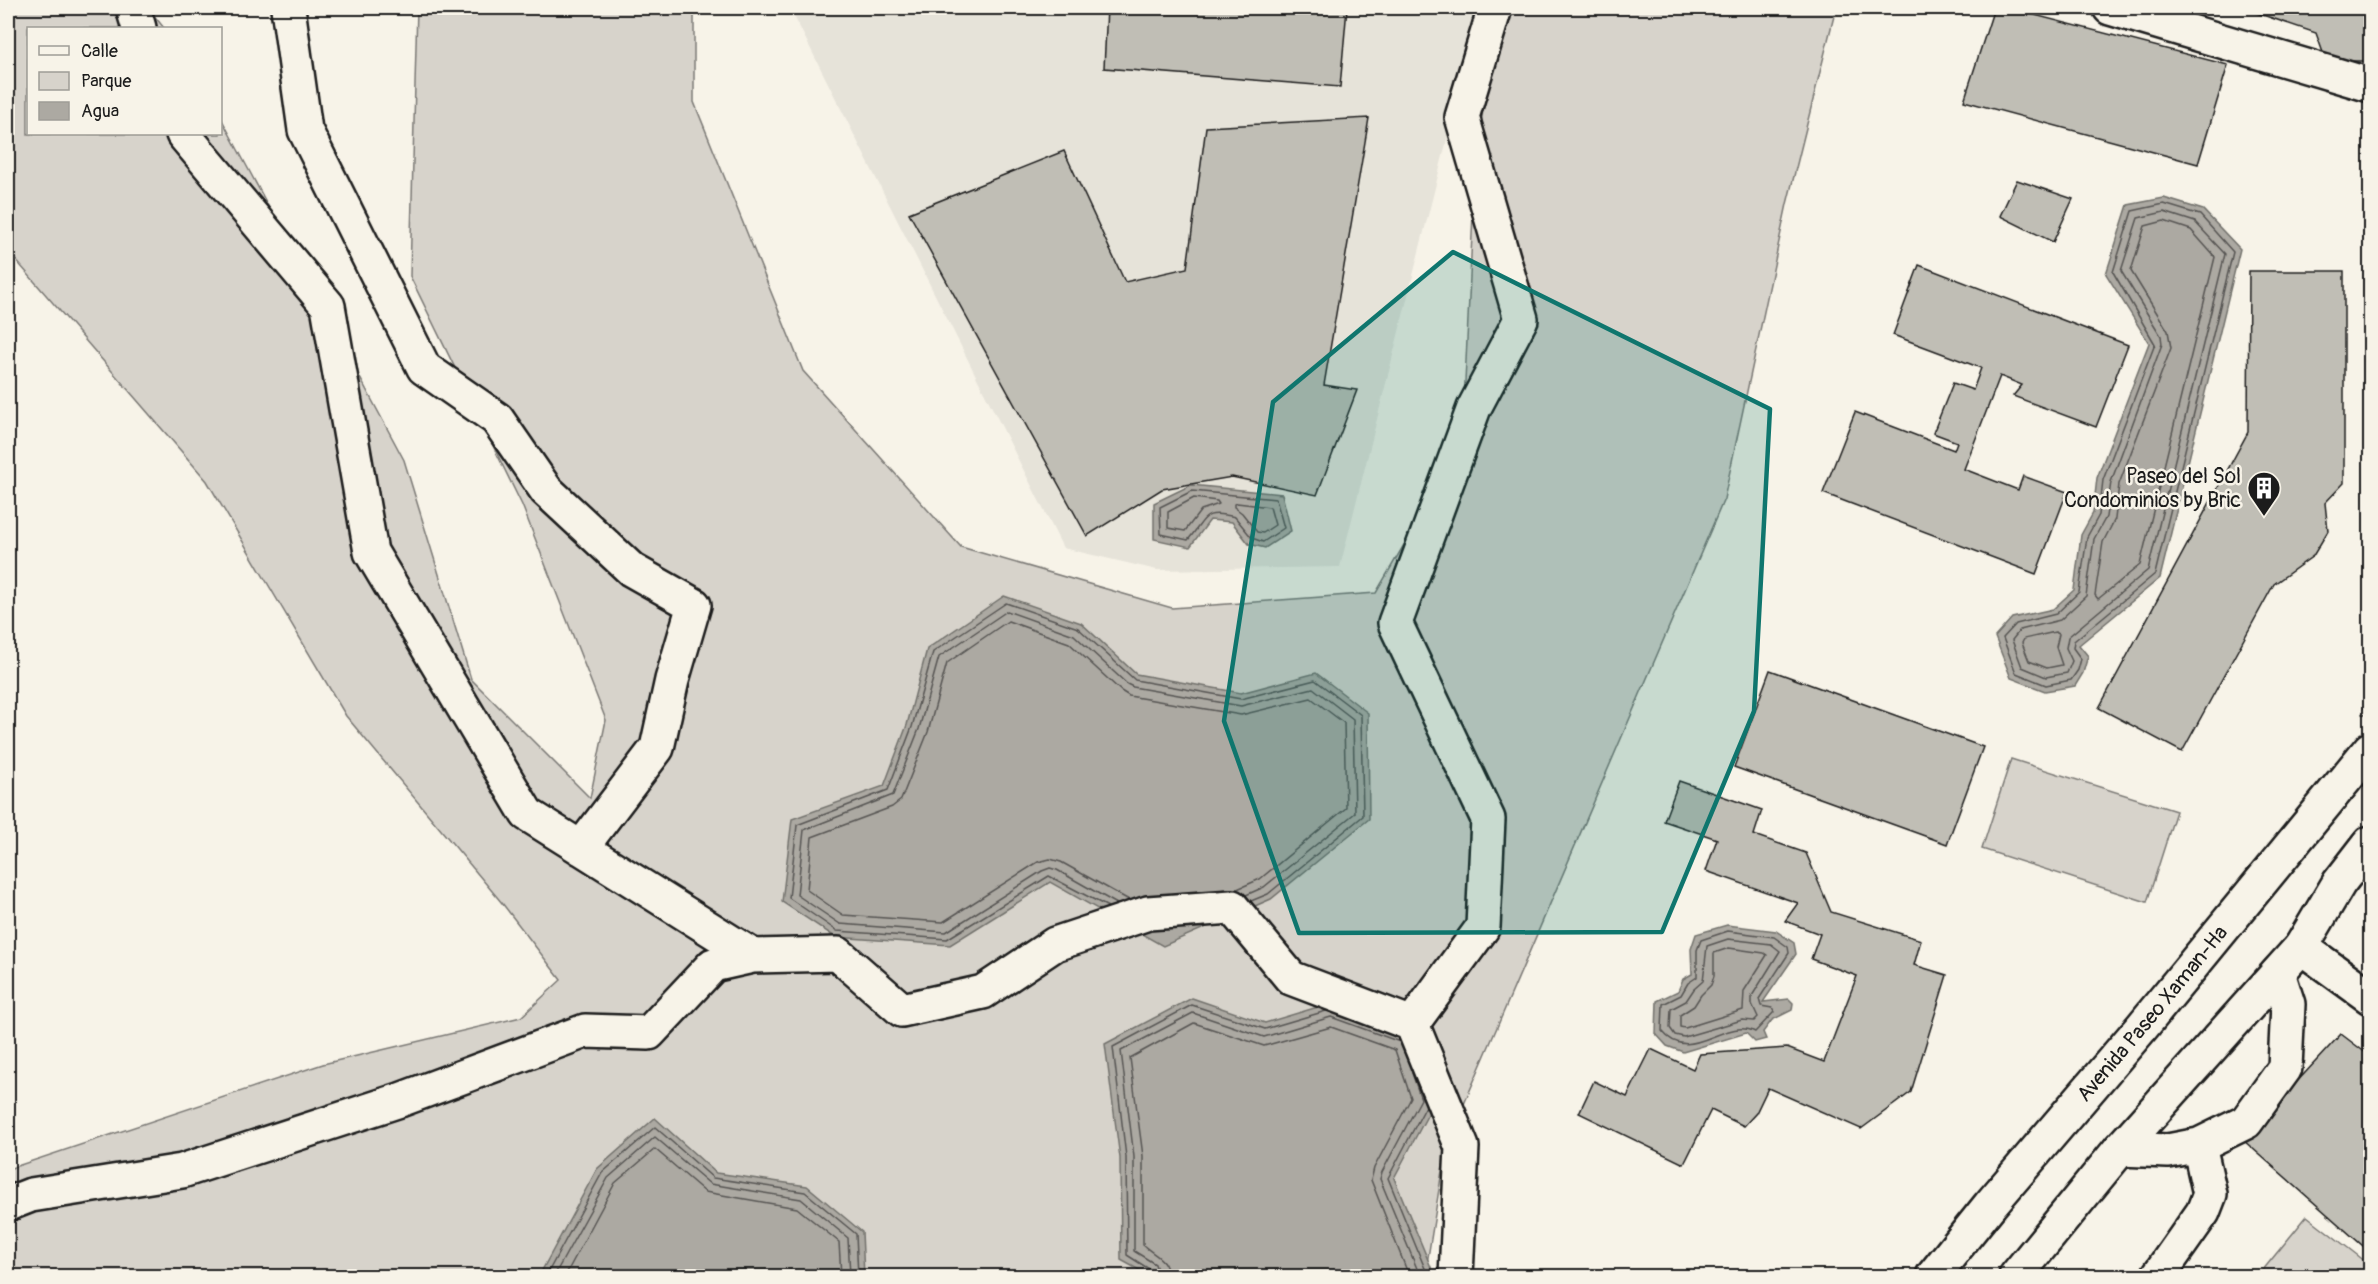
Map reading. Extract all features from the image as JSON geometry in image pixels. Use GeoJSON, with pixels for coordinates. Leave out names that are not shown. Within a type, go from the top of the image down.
{"type":"FeatureCollection","features":[{"type":"Feature","properties":{"kind":"main road"},"geometry":{"type":"LineString","coordinates":[[133,8],[139,27]]}},
{"type":"Feature","properties":{"kind":"main road"},"geometry":{"type":"LineString","coordinates":[[288,8],[305,130],[424,368],[497,419],[546,490],[632,570],[694,604],[672,680],[657,748],[581,848]]}},
{"type":"Feature","properties":{"kind":"main road"},"geometry":{"type":"LineString","coordinates":[[1412,1024],[1484,927],[1488,819],[1395,623],[1474,408],[1521,319],[1462,117],[1495,8]]}},
{"type":"Feature","properties":{"kind":"main road"},"geometry":{"type":"LineString","coordinates":[[2110,8],[2370,85]]}},
{"type":"Feature","properties":{"kind":"main road"},"geometry":{"type":"LineString","coordinates":[[184,135],[328,306],[371,552],[527,814],[753,956]]}},
{"type":"Feature","properties":{"kind":"main road","name":"Avenida Paseo Xaman-Ha"},"geometry":{"type":"LineString","coordinates":[[1933,1276],[2370,749]]}},
{"type":"Feature","properties":{"kind":"main road"},"geometry":{"type":"LineString","coordinates":[[2016,1276],[2120,1149],[2301,947],[2339,883],[2370,843]]}},
{"type":"Feature","properties":{"kind":"main road"},"geometry":{"type":"LineString","coordinates":[[8,1204],[31,1195],[182,1171],[400,1100],[585,1031],[649,1033],[713,965],[753,956],[838,954],[902,1010],[983,992],[1055,944],[1148,913],[1232,907],[1291,978],[1412,1024],[1462,1147],[1456,1276]]}},
{"type":"Feature","properties":{"kind":"main road"},"geometry":{"type":"LineString","coordinates":[[2301,947],[2370,997]]}},
{"type":"Feature","properties":{"kind":"main road"},"geometry":{"type":"LineString","coordinates":[[2120,1149],[2168,1151],[2199,1145],[2246,1122],[2285,1068],[2288,1004],[2278,973]]}},
{"type":"Feature","properties":{"kind":"main road"},"geometry":{"type":"LineString","coordinates":[[2158,1276],[2203,1212],[2210,1194],[2199,1145]]}},
{"type":"Feature","properties":{"kind":"highlighted area"},"geometry":{"type":"Polygon","coordinates":[[[1453,252],[1770,409],[1754,711],[1662,932],[1299,933],[1224,721],[1273,402],[1453,252]]]}},
{"type":"Feature","properties":{"kind":"shaded area"},"geometry":{"type":"Polygon","coordinates":[[[790,8],[1480,8],[1340,567],[1157,570],[1063,548],[790,8]]]}},
{"type":"Feature","properties":{"kind":"green space"},"geometry":{"type":"Polygon","coordinates":[[[8,8],[148,8],[163,27],[27,27],[27,135],[222,135],[222,120],[404,460],[471,679],[590,798],[606,720],[522,505],[410,276],[417,8],[694,8],[694,102],[803,371],[961,547],[1172,608],[1376,593],[1462,445],[1475,172],[1496,8],[1836,8],[1787,204],[1724,499],[1446,1146],[1425,1276],[8,1276],[8,1169],[323,1064],[521,1017],[561,980],[502,903],[346,716],[207,481],[8,251],[8,8]]]}},
{"type":"Feature","properties":{"kind":"green space"},"geometry":{"type":"Polygon","coordinates":[[[2011,759],[2176,811],[2147,902],[1982,849],[2011,759]]]}},
{"type":"Feature","properties":{"kind":"green space"},"geometry":{"type":"Polygon","coordinates":[[[2307,1216],[2370,1265],[2370,1276],[2258,1276],[2307,1216]]]}},
{"type":"Feature","properties":{"kind":"water"},"geometry":{"type":"Polygon","coordinates":[[[2164,198],[2203,210],[2240,249],[2160,578],[2079,645],[2088,656],[2083,673],[2075,686],[2045,691],[2011,678],[1995,637],[2012,618],[2053,609],[2074,590],[2081,535],[2093,513],[2097,478],[2149,343],[2106,274],[2128,205],[2164,198]]]}},
{"type":"Feature","properties":{"kind":"water"},"geometry":{"type":"Polygon","coordinates":[[[1191,485],[1282,494],[1291,531],[1265,548],[1249,544],[1232,522],[1210,520],[1190,547],[1154,539],[1154,503],[1191,485]]]}},
{"type":"Feature","properties":{"kind":"water"},"geometry":{"type":"Polygon","coordinates":[[[1004,596],[1081,623],[1136,674],[1241,693],[1316,673],[1368,713],[1369,819],[1271,899],[1163,946],[1050,882],[950,945],[835,937],[782,902],[792,819],[884,786],[907,725],[927,649],[1004,596]]]}},
{"type":"Feature","properties":{"kind":"water"},"geometry":{"type":"Polygon","coordinates":[[[1727,925],[1776,931],[1794,943],[1796,954],[1763,1002],[1789,999],[1793,1003],[1792,1010],[1772,1020],[1763,1032],[1766,1039],[1755,1042],[1746,1033],[1683,1052],[1667,1046],[1656,1034],[1657,1001],[1678,991],[1683,979],[1692,974],[1691,949],[1696,934],[1727,925]]]}},
{"type":"Feature","properties":{"kind":"water"},"geometry":{"type":"Polygon","coordinates":[[[1192,998],[1265,1023],[1331,1003],[1412,1032],[1436,1099],[1394,1178],[1433,1272],[1431,1276],[1150,1276],[1121,1260],[1120,1158],[1105,1044],[1192,998]]]}},
{"type":"Feature","properties":{"kind":"water"},"geometry":{"type":"Polygon","coordinates":[[[655,1118],[716,1173],[807,1186],[862,1232],[864,1276],[539,1276],[597,1169],[655,1118]]]}},
{"type":"Feature","properties":{"kind":"building"},"geometry":{"type":"Polygon","coordinates":[[[1107,8],[1347,8],[1340,87],[1104,68],[1107,8]]]}},
{"type":"Feature","properties":{"kind":"building"},"geometry":{"type":"Polygon","coordinates":[[[1994,8],[2008,8],[2228,65],[2198,164],[1964,101],[1994,8]]]}},
{"type":"Feature","properties":{"kind":"building"},"geometry":{"type":"Polygon","coordinates":[[[2242,8],[2370,8],[2370,61],[2326,61],[2316,33],[2242,8]]]}},
{"type":"Feature","properties":{"kind":"building"},"geometry":{"type":"Polygon","coordinates":[[[1369,118],[1324,385],[1357,390],[1317,495],[1232,477],[1162,489],[1087,536],[909,213],[1064,151],[1125,282],[1187,268],[1206,127],[1369,118]]]}},
{"type":"Feature","properties":{"kind":"building"},"geometry":{"type":"Polygon","coordinates":[[[2017,180],[2073,199],[2053,242],[2000,216],[2017,180]]]}},
{"type":"Feature","properties":{"kind":"building"},"geometry":{"type":"Polygon","coordinates":[[[1919,265],[2128,345],[2096,427],[2013,396],[2022,385],[2000,376],[1964,469],[2018,490],[2023,476],[2067,492],[2036,574],[1823,493],[1855,412],[1954,450],[1957,442],[1933,433],[1953,383],[1973,390],[1981,368],[1893,335],[1919,265]]]}},
{"type":"Feature","properties":{"kind":"building","name":"Paseo del Sol Condominios by Bric"},"geometry":{"type":"Polygon","coordinates":[[[2249,271],[2344,271],[2344,483],[2325,503],[2328,531],[2313,556],[2274,584],[2182,752],[2099,708],[2248,432],[2249,271]]]}},
{"type":"Feature","properties":{"kind":"building"},"geometry":{"type":"Polygon","coordinates":[[[1770,670],[1983,747],[1947,844],[1734,767],[1770,670]]]}},
{"type":"Feature","properties":{"kind":"building"},"geometry":{"type":"Polygon","coordinates":[[[1679,781],[1762,810],[1754,835],[1806,853],[1831,912],[1921,940],[1914,965],[1947,975],[1911,1092],[1861,1129],[1768,1088],[1756,1113],[1744,1126],[1711,1110],[1684,1164],[1579,1113],[1594,1081],[1627,1097],[1651,1049],[1693,1069],[1700,1054],[1787,1048],[1824,1062],[1857,976],[1811,959],[1820,934],[1785,921],[1798,903],[1706,871],[1717,839],[1664,821],[1679,781]]]}},
{"type":"Feature","properties":{"kind":"building"},"geometry":{"type":"Polygon","coordinates":[[[2341,1034],[2370,1056],[2370,1252],[2243,1140],[2341,1034]]]}},
{"type":"Feature","properties":{"kind":"place","name":"Paseo del Sol Condominios by Bric"},"geometry":{"type":"Point","coordinates":[2264,517]}}]}
